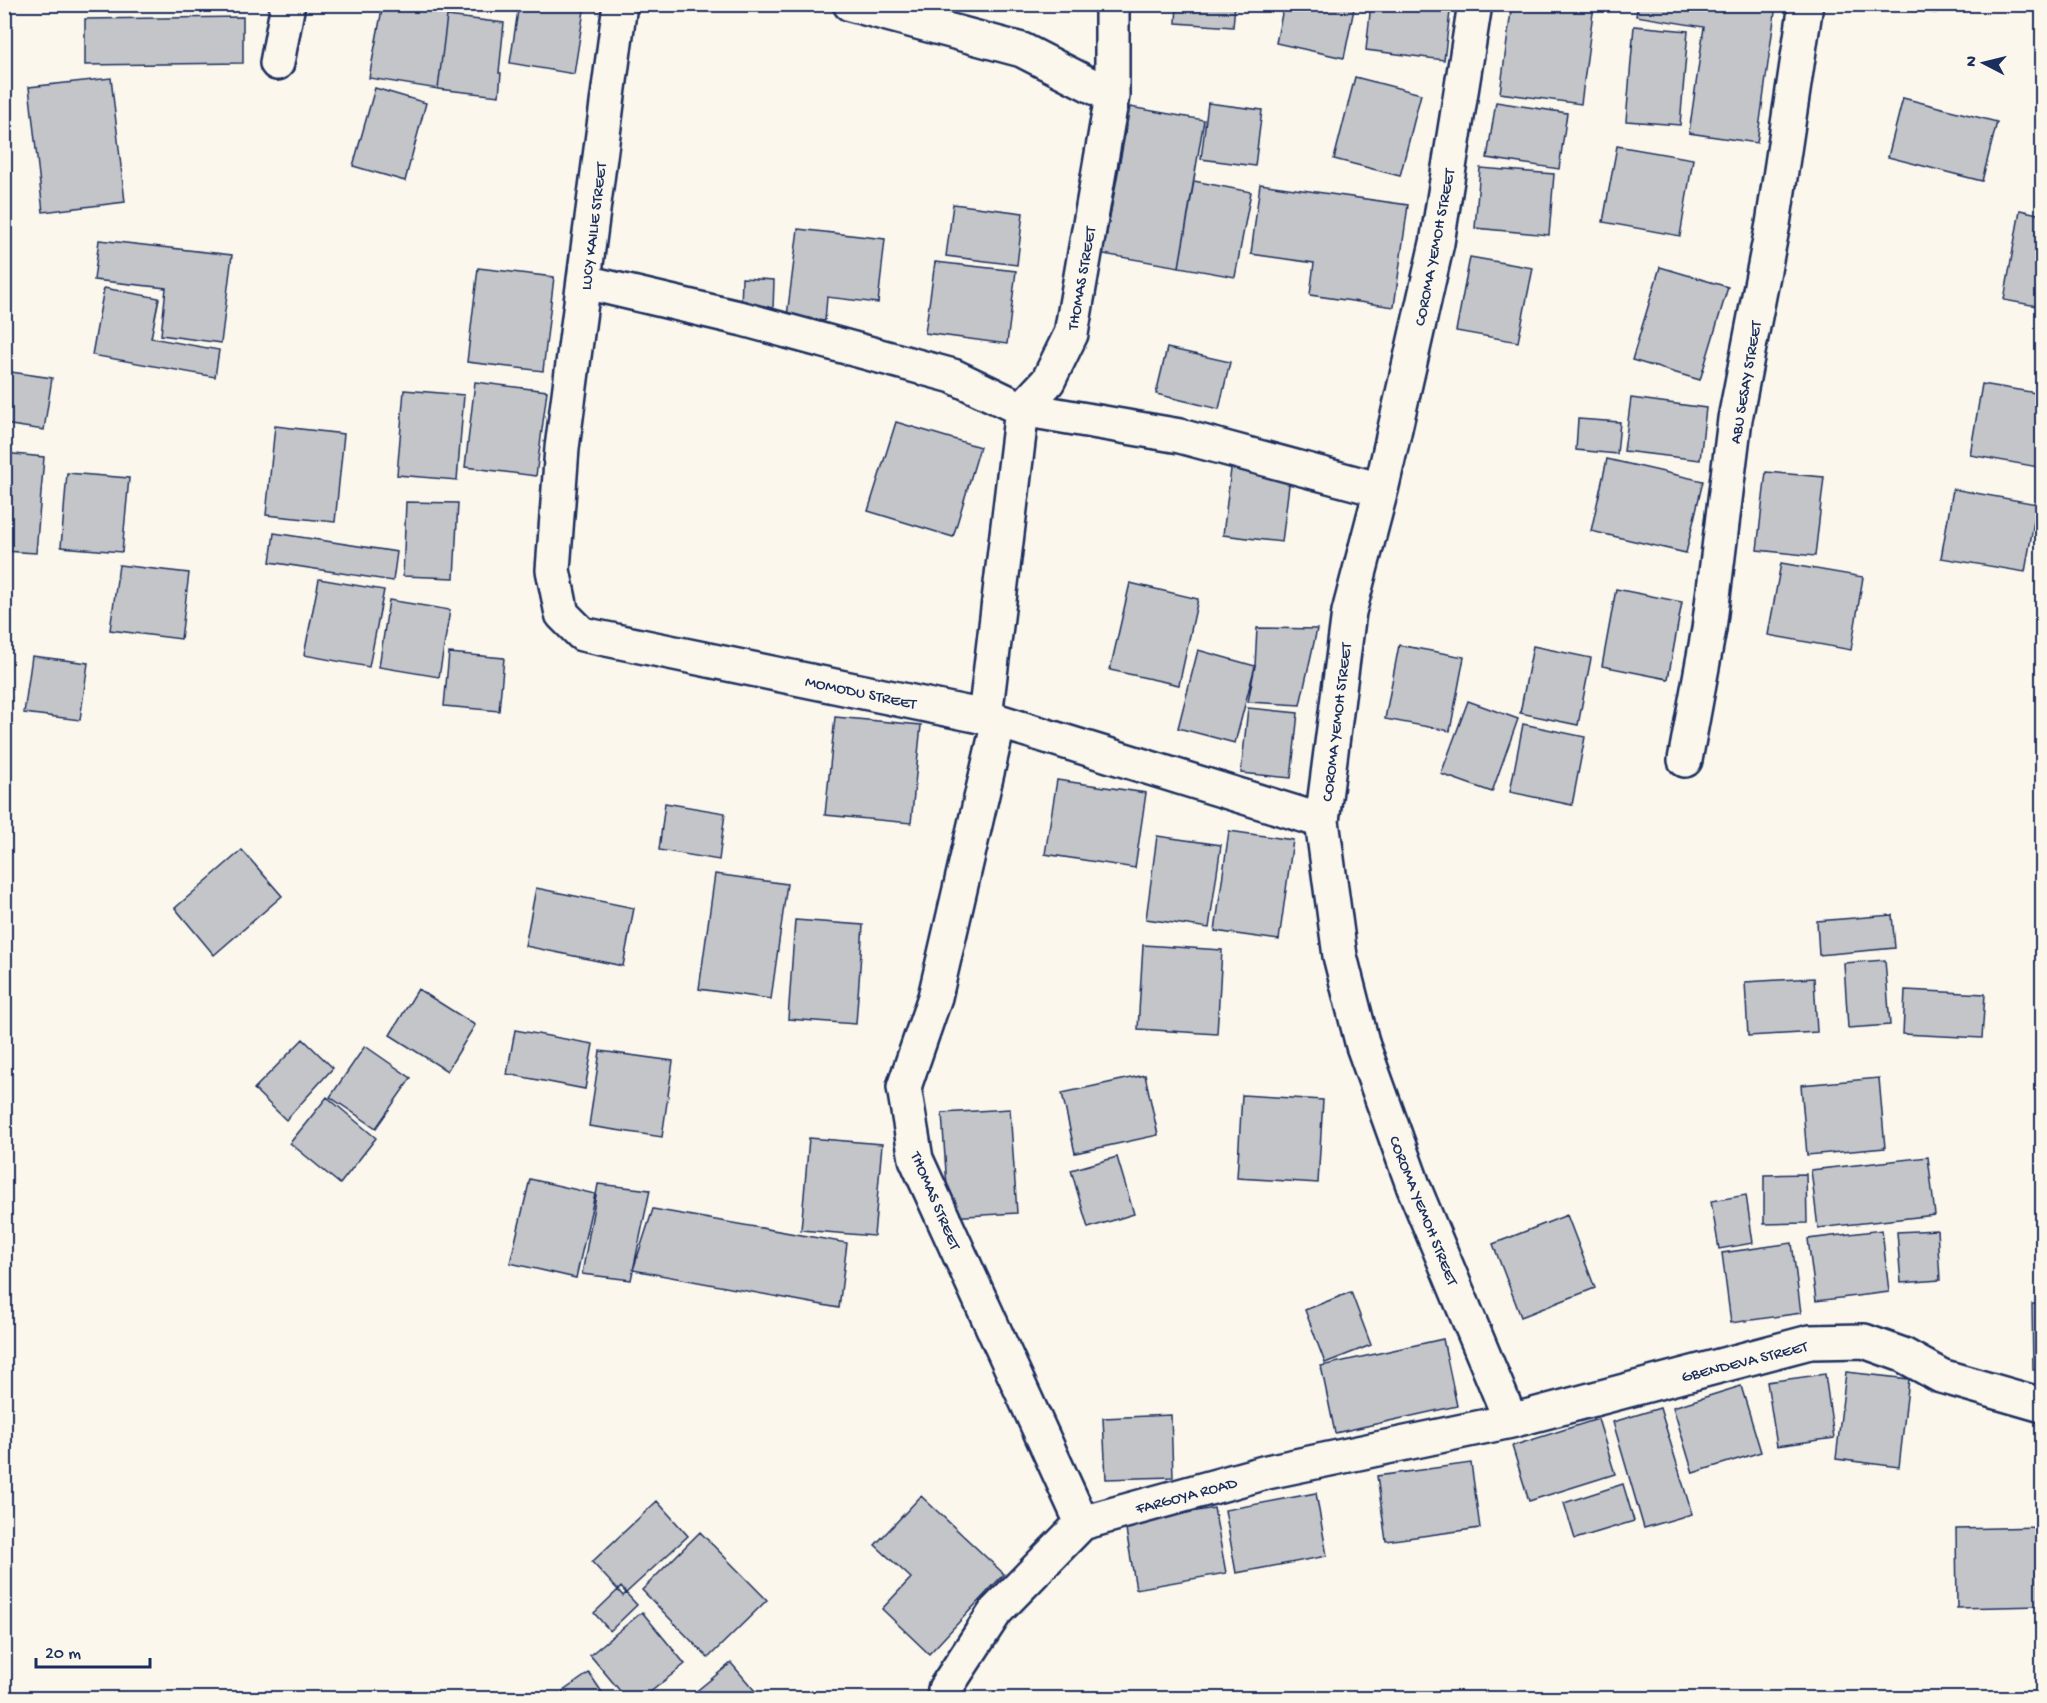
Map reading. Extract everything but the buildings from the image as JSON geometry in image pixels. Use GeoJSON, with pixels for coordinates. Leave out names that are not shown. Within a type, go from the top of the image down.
{"type":"FeatureCollection","features":[{"type":"Feature","properties":{"kind":"street"},"geometry":{"type":"LineString","coordinates":[[277,63],[288,4]]}},
{"type":"Feature","properties":{"kind":"street"},"geometry":{"type":"LineString","coordinates":[[850,4],[1022,50],[1112,96]]}},
{"type":"Feature","properties":{"kind":"street","name":"THOMAS STREET"},"geometry":{"type":"LineString","coordinates":[[1082,1522],[916,1159],[904,1087],[935,997],[992,719],[1022,410],[1048,381],[1071,334],[1112,96],[1112,4]]}},
{"type":"Feature","properties":{"kind":"street","name":"COROMA YEMOH STREET"},"geometry":{"type":"LineString","coordinates":[[1475,4],[1437,243],[1381,490],[1349,612],[1322,821],[1340,956],[1363,1046],[1414,1188],[1511,1421]]}},
{"type":"Feature","properties":{"kind":"street","name":"ABU SESAY STREET"},"geometry":{"type":"LineString","coordinates":[[1685,760],[1709,628],[1735,419],[1773,224],[1806,4]]}},
{"type":"Feature","properties":{"kind":"street","name":"LUCY KAILIE STREET"},"geometry":{"type":"LineString","coordinates":[[562,448],[626,7]]}},
{"type":"Feature","properties":{"kind":"street"},"geometry":{"type":"LineString","coordinates":[[585,282],[743,319],[952,376],[1022,410],[1180,436],[1381,490]]}},
{"type":"Feature","properties":{"kind":"street","name":"MOMODU STREET"},"geometry":{"type":"LineString","coordinates":[[562,448],[553,570],[562,614],[582,634],[992,719],[1322,821]]}},
{"type":"Feature","properties":{"kind":"street","name":"GBENDEVA STREET"},"geometry":{"type":"LineString","coordinates":[[1511,1421],[1810,1342],[1863,1341],[1903,1355],[1941,1376],[2043,1405]]}},
{"type":"Feature","properties":{"kind":"street","name":"FARGOYA ROAD"},"geometry":{"type":"LineString","coordinates":[[1082,1522],[1267,1472],[1511,1421]]}},
{"type":"Feature","properties":{"kind":"street"},"geometry":{"type":"LineString","coordinates":[[944,1698],[945,1689],[996,1611],[1082,1522]]}}]}
